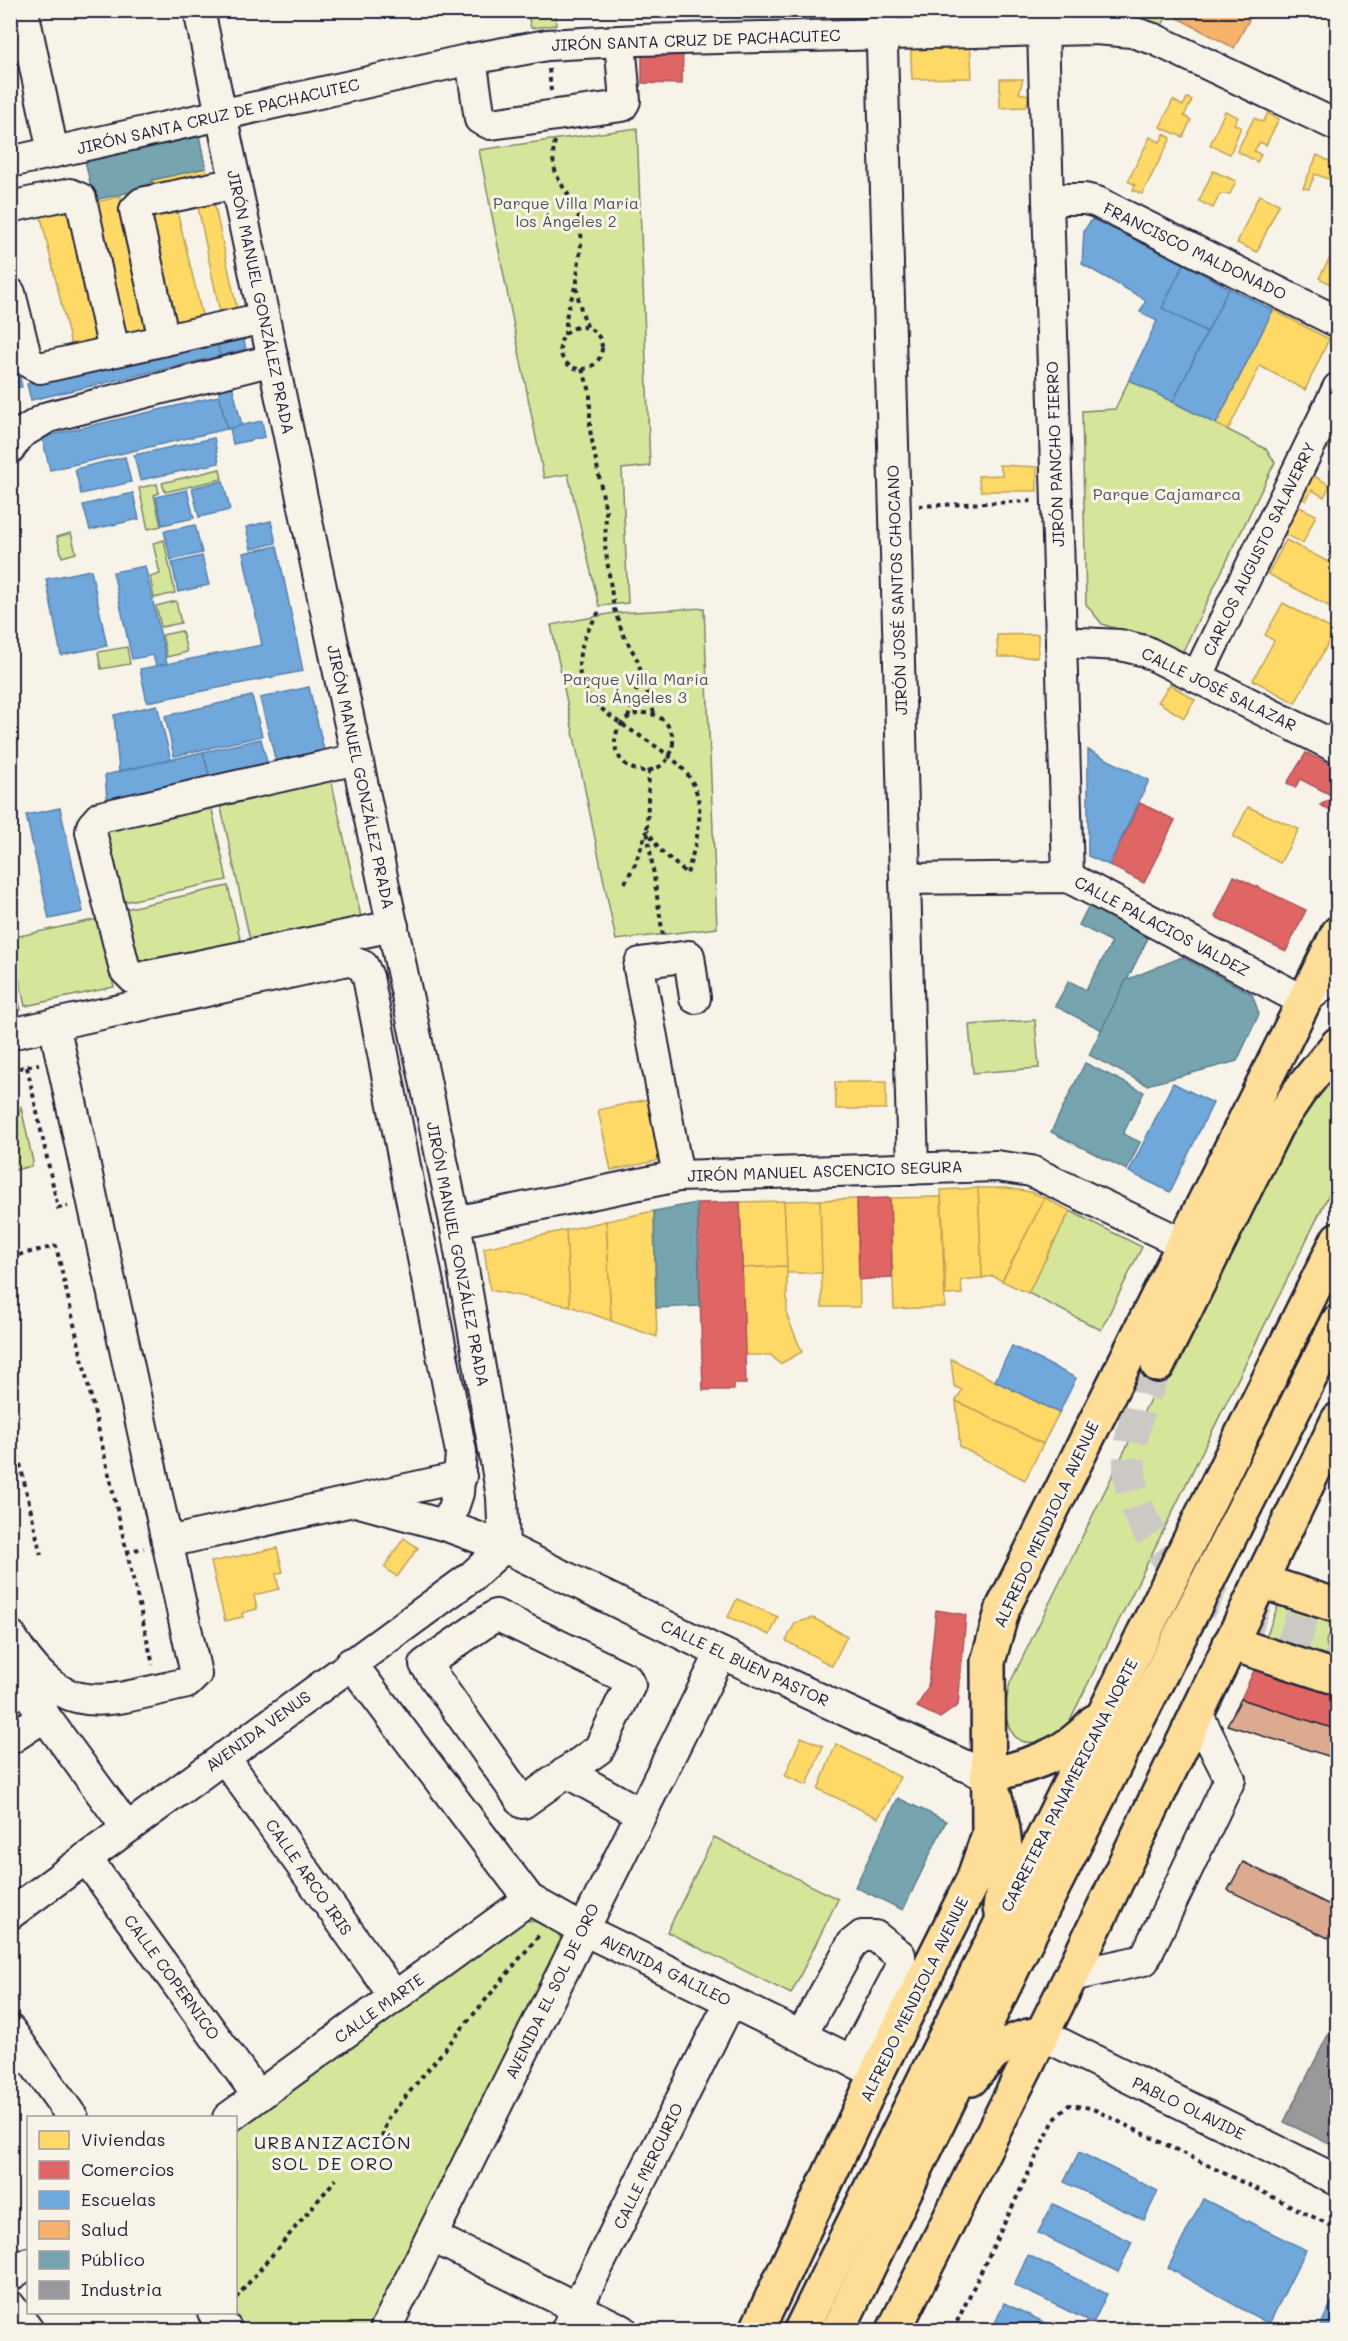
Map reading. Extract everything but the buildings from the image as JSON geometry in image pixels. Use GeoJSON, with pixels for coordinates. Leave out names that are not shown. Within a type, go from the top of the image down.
{"type":"FeatureCollection","features":[{"type":"Feature","properties":{"kind":"main road","name":"ALFREDO MENDIOLA AVENUE"},"geometry":{"type":"LineString","coordinates":[[757,2331],[864,2067],[973,1880],[989,1834],[988,1662],[1003,1608],[1182,1243],[1338,933]]}},
{"type":"Feature","properties":{"kind":"main road"},"geometry":{"type":"LineString","coordinates":[[1158,1365],[1276,1126],[1299,1092],[1338,1044]]}},
{"type":"Feature","properties":{"kind":"main road","name":"CARRETERA PANAMERICANA NORTE"},"geometry":{"type":"LineString","coordinates":[[801,2331],[1338,1239]]}},
{"type":"Feature","properties":{"kind":"main road","name":"CARRETERA PANAMERICANA NORTE"},"geometry":{"type":"LineString","coordinates":[[838,2331],[1022,1949],[1338,1322]]}},
{"type":"Feature","properties":{"kind":"main road"},"geometry":{"type":"LineString","coordinates":[[894,2331],[1071,1976],[1260,1581],[1326,1462],[1338,1419]]}},
{"type":"Feature","properties":{"kind":"main road"},"geometry":{"type":"LineString","coordinates":[[1260,1581],[1338,1606]]}},
{"type":"Feature","properties":{"kind":"main road"},"geometry":{"type":"LineString","coordinates":[[1230,1643],[1338,1678]]}},
{"type":"Feature","properties":{"kind":"main road"},"geometry":{"type":"LineString","coordinates":[[995,1933],[1004,1871],[1004,1820],[987,1776],[1024,1767],[1052,1756],[1089,1727],[1112,1699]]}},
{"type":"Feature","properties":{"kind":"main road"},"geometry":{"type":"LineString","coordinates":[[923,2154],[969,2081],[985,2062],[1000,2048],[1020,2036],[1041,2034]]}},
{"type":"Feature","properties":{"kind":"street"},"geometry":{"type":"LineString","coordinates":[[22,10],[53,152]]}},
{"type":"Feature","properties":{"kind":"street","name":"JIRÓN MANUEL GONZÁLEZ PRADA"},"geometry":{"type":"LineString","coordinates":[[199,10],[455,1222],[502,1497],[504,1547]]}},
{"type":"Feature","properties":{"kind":"street","name":"JIRÓN SANTA CRUZ DE PACHACUTEC"},"geometry":{"type":"LineString","coordinates":[[10,162],[471,59],[547,45],[882,22],[1132,32],[1154,39],[1338,126]]}},
{"type":"Feature","properties":{"kind":"street","name":"JIRÓN JOSÉ SANTOS CHOCANO"},"geometry":{"type":"LineString","coordinates":[[882,22],[913,1168]]}},
{"type":"Feature","properties":{"kind":"street","name":"JIRÓN PANCHO FIERRO"},"geometry":{"type":"LineString","coordinates":[[1043,30],[1068,877]]}},
{"type":"Feature","properties":{"kind":"street"},"geometry":{"type":"LineString","coordinates":[[471,59],[480,119],[491,124],[622,106],[625,101],[620,41]]}},
{"type":"Feature","properties":{"kind":"street"},"geometry":{"type":"LineString","coordinates":[[164,340],[135,210],[142,203],[236,183]]}},
{"type":"Feature","properties":{"kind":"street"},"geometry":{"type":"LineString","coordinates":[[10,207],[70,194],[81,199],[114,351]]}},
{"type":"Feature","properties":{"kind":"street","name":"FRANCISCO MALDONADO"},"geometry":{"type":"LineString","coordinates":[[1048,199],[1085,199],[1097,202],[1338,322]]}},
{"type":"Feature","properties":{"kind":"street"},"geometry":{"type":"LineString","coordinates":[[10,293],[26,357],[34,366],[40,368],[264,318]]}},
{"type":"Feature","properties":{"kind":"street"},"geometry":{"type":"LineString","coordinates":[[10,448],[20,434],[48,417],[273,360]]}},
{"type":"Feature","properties":{"kind":"street","name":"CARLOS AUGUSTO SALAVERRY"},"geometry":{"type":"LineString","coordinates":[[1197,677],[1338,388]]}},
{"type":"Feature","properties":{"kind":"street","name":"CALLE JOSÉ SALAZAR"},"geometry":{"type":"LineString","coordinates":[[1061,642],[1134,647],[1338,748]]}},
{"type":"Feature","properties":{"kind":"street"},"geometry":{"type":"LineString","coordinates":[[357,759],[100,817],[92,826],[91,832],[125,970],[134,979],[393,926]]}},
{"type":"Feature","properties":{"kind":"street","name":"CALLE PALACIOS VALDEZ"},"geometry":{"type":"LineString","coordinates":[[905,879],[1068,877],[1304,1001]]}},
{"type":"Feature","properties":{"kind":"street"},"geometry":{"type":"LineString","coordinates":[[678,1176],[639,968],[640,963],[689,956],[695,999]]}},
{"type":"Feature","properties":{"kind":"street"},"geometry":{"type":"LineString","coordinates":[[10,1034],[348,960],[363,966],[368,977],[461,1452],[461,1477],[447,1526]]}},
{"type":"Feature","properties":{"kind":"street"},"geometry":{"type":"LineString","coordinates":[[1304,1001],[1338,973]]}},
{"type":"Feature","properties":{"kind":"street"},"geometry":{"type":"LineString","coordinates":[[10,1635],[43,1678],[64,1694],[87,1700],[110,1700],[187,1683],[196,1674],[54,1024]]}},
{"type":"Feature","properties":{"kind":"street","name":"JIRÓN MANUEL ASCENCIO SEGURA"},"geometry":{"type":"LineString","coordinates":[[455,1222],[678,1176],[996,1166],[1032,1171],[1182,1243]]}},
{"type":"Feature","properties":{"kind":"street"},"geometry":{"type":"LineString","coordinates":[[168,1542],[461,1477]]}},
{"type":"Feature","properties":{"kind":"street","name":"CALLE EL BUEN PASTOR"},"geometry":{"type":"LineString","coordinates":[[356,1501],[447,1526],[504,1547],[720,1653],[987,1776]]}},
{"type":"Feature","properties":{"kind":"street","name":"AVENIDA VENUS"},"geometry":{"type":"LineString","coordinates":[[10,1914],[471,1576],[504,1547]]}},
{"type":"Feature","properties":{"kind":"street"},"geometry":{"type":"LineString","coordinates":[[501,1615],[626,1678],[630,1685],[627,1694],[599,1749],[566,1772],[523,1803],[425,1664],[491,1617],[501,1615]]}},
{"type":"Feature","properties":{"kind":"street","name":"AVENIDA EL SOL DE ORO"},"geometry":{"type":"LineString","coordinates":[[385,2331],[720,1653]]}},
{"type":"Feature","properties":{"kind":"street","name":"AVENIDA GALILEO"},"geometry":{"type":"LineString","coordinates":[[351,1663],[529,1899],[582,1929],[864,2067]]}},
{"type":"Feature","properties":{"kind":"street"},"geometry":{"type":"LineString","coordinates":[[10,1669],[127,1828]]}},
{"type":"Feature","properties":{"kind":"street"},"geometry":{"type":"LineString","coordinates":[[1071,1976],[1144,1960],[1230,1779],[1197,1713]]}},
{"type":"Feature","properties":{"kind":"street"},"geometry":{"type":"LineString","coordinates":[[10,1739],[45,1716]]}},
{"type":"Feature","properties":{"kind":"street","name":"CALLE ARCO IRIS"},"geometry":{"type":"LineString","coordinates":[[224,1756],[394,1997]]}},
{"type":"Feature","properties":{"kind":"street"},"geometry":{"type":"LineString","coordinates":[[566,1772],[640,1813]]}},
{"type":"Feature","properties":{"kind":"street","name":"CALLE COPERNICO"},"geometry":{"type":"LineString","coordinates":[[86,1858],[258,2096]]}},
{"type":"Feature","properties":{"kind":"street","name":"CALLE MARTE"},"geometry":{"type":"LineString","coordinates":[[231,2116],[529,1899]]}},
{"type":"Feature","properties":{"kind":"street"},"geometry":{"type":"LineString","coordinates":[[801,2036],[852,1944],[862,1936],[875,1936],[900,1955],[900,1970],[864,2067]]}},
{"type":"Feature","properties":{"kind":"street","name":"CALLE MERCURIO"},"geometry":{"type":"LineString","coordinates":[[572,2319],[730,2002]]}},
{"type":"Feature","properties":{"kind":"street"},"geometry":{"type":"LineString","coordinates":[[10,2030],[72,2116]]}},
{"type":"Feature","properties":{"kind":"street","name":"PABLO OLAVIDE"},"geometry":{"type":"LineString","coordinates":[[1041,2034],[1338,2181]]}},
{"type":"Feature","properties":{"kind":"street"},"geometry":{"type":"LineString","coordinates":[[433,2237],[572,2319],[622,2331]]}},
{"type":"Feature","properties":{"kind":"street"},"geometry":{"type":"LineString","coordinates":[[10,2276],[27,2264]]}},
{"type":"Feature","properties":{"kind":"street"},"geometry":{"type":"LineString","coordinates":[[10,2306],[28,2331]]}},
{"type":"Feature","properties":{"kind":"street"},"geometry":{"type":"LineString","coordinates":[[214,2314],[226,2331]]}},
{"type":"Feature","properties":{"kind":"path"},"geometry":{"type":"LineString","coordinates":[[556,135],[553,167],[576,209],[580,224],[581,262],[560,348],[561,355],[569,365],[582,369],[594,365],[601,354],[601,341],[588,329],[576,284]]}},
{"type":"Feature","properties":{"kind":"path"},"geometry":{"type":"LineString","coordinates":[[565,335],[576,328],[588,329]]}},
{"type":"Feature","properties":{"kind":"path"},"geometry":{"type":"LineString","coordinates":[[582,369],[590,391],[590,430],[606,512],[605,546],[614,609],[642,671],[655,716]]}},
{"type":"Feature","properties":{"kind":"path"},"geometry":{"type":"LineString","coordinates":[[895,507],[1057,501]]}},
{"type":"Feature","properties":{"kind":"path"},"geometry":{"type":"LineString","coordinates":[[599,612],[582,644],[579,658],[581,676],[598,705],[621,725],[669,757],[690,778],[697,793],[698,828],[687,874],[660,850],[647,830]]}},
{"type":"Feature","properties":{"kind":"path"},"geometry":{"type":"LineString","coordinates":[[628,718],[642,671]]}},
{"type":"Feature","properties":{"kind":"path"},"geometry":{"type":"LineString","coordinates":[[641,714],[655,716],[664,722],[671,733],[672,749],[669,757],[649,770],[636,770],[621,759],[615,742],[621,725],[628,718],[641,714]]}},
{"type":"Feature","properties":{"kind":"path"},"geometry":{"type":"LineString","coordinates":[[649,770],[647,830],[663,937]]}},
{"type":"Feature","properties":{"kind":"path"},"geometry":{"type":"LineString","coordinates":[[625,883],[635,864],[647,830]]}},
{"type":"Feature","properties":{"kind":"path"},"geometry":{"type":"LineString","coordinates":[[27,1067],[58,1208],[93,1201]]}},
{"type":"Feature","properties":{"kind":"path"},"geometry":{"type":"LineString","coordinates":[[10,1257],[56,1246],[158,1689]]}},
{"type":"Feature","properties":{"kind":"path"},"geometry":{"type":"LineString","coordinates":[[10,1420],[41,1556]]}},
{"type":"Feature","properties":{"kind":"path"},"geometry":{"type":"LineString","coordinates":[[376,2144],[382,2137],[388,2118],[544,1929]]}},
{"type":"Feature","properties":{"kind":"path"},"geometry":{"type":"LineString","coordinates":[[953,2331],[1054,2120],[1069,2105],[1091,2108],[1338,2229]]}},
{"type":"Feature","properties":{"kind":"path"},"geometry":{"type":"LineString","coordinates":[[237,2297],[336,2179]]}},
{"type":"Feature","properties":{"kind":"green space"},"geometry":{"type":"Polygon","coordinates":[[[527,11],[556,11],[556,25],[531,28],[527,11]]]}},
{"type":"Feature","properties":{"kind":"green space"},"geometry":{"type":"Polygon","coordinates":[[[1055,11],[1170,11],[1162,25],[1056,21],[1055,11]]]}},
{"type":"Feature","properties":{"kind":"green space","name":"Parque Villa María los Ángeles 2"},"geometry":{"type":"Polygon","coordinates":[[[637,128],[650,466],[622,469],[628,603],[599,606],[568,474],[544,478],[479,150],[637,128]]]}},
{"type":"Feature","properties":{"kind":"green space","name":"Parque Cajamarca"},"geometry":{"type":"Polygon","coordinates":[[[1129,380],[1266,449],[1275,462],[1183,651],[1102,624],[1086,604],[1082,411],[1115,409],[1129,380]]]}},
{"type":"Feature","properties":{"kind":"green space"},"geometry":{"type":"Polygon","coordinates":[[[220,469],[222,479],[165,492],[162,483],[220,469]]]}},
{"type":"Feature","properties":{"kind":"green space"},"geometry":{"type":"Polygon","coordinates":[[[157,484],[159,493],[154,495],[161,526],[148,529],[139,488],[157,484]]]}},
{"type":"Feature","properties":{"kind":"green space"},"geometry":{"type":"Polygon","coordinates":[[[71,533],[76,553],[62,557],[57,537],[71,533]]]}},
{"type":"Feature","properties":{"kind":"green space"},"geometry":{"type":"Polygon","coordinates":[[[164,540],[175,593],[154,598],[150,577],[160,574],[153,543],[164,540]]]}},
{"type":"Feature","properties":{"kind":"green space"},"geometry":{"type":"Polygon","coordinates":[[[176,601],[181,623],[161,627],[156,606],[176,601]]]}},
{"type":"Feature","properties":{"kind":"green space","name":"Parque Villa María los Ángeles 3"},"geometry":{"type":"Polygon","coordinates":[[[704,608],[717,928],[616,940],[551,625],[614,613],[704,608]]]}},
{"type":"Feature","properties":{"kind":"green space"},"geometry":{"type":"Polygon","coordinates":[[[182,631],[187,652],[167,657],[162,635],[182,631]]]}},
{"type":"Feature","properties":{"kind":"green space"},"geometry":{"type":"Polygon","coordinates":[[[127,647],[130,664],[101,669],[98,652],[127,647]]]}},
{"type":"Feature","properties":{"kind":"green space"},"geometry":{"type":"Polygon","coordinates":[[[331,779],[363,926],[252,949],[220,803],[331,779]]]}},
{"type":"Feature","properties":{"kind":"green space"},"geometry":{"type":"Polygon","coordinates":[[[211,805],[227,880],[119,903],[102,829],[211,805]]]}},
{"type":"Feature","properties":{"kind":"green space"},"geometry":{"type":"Polygon","coordinates":[[[228,886],[243,951],[132,964],[120,910],[228,886]]]}},
{"type":"Feature","properties":{"kind":"green space"},"geometry":{"type":"Polygon","coordinates":[[[98,919],[114,987],[25,1006],[10,938],[98,919]]]}},
{"type":"Feature","properties":{"kind":"green space"},"geometry":{"type":"Polygon","coordinates":[[[10,962],[21,1010],[11,1012],[10,1012],[10,962]]]}},
{"type":"Feature","properties":{"kind":"green space"},"geometry":{"type":"Polygon","coordinates":[[[1035,1020],[1039,1068],[973,1073],[969,1025],[1035,1020]]]}},
{"type":"Feature","properties":{"kind":"green space"},"geometry":{"type":"Polygon","coordinates":[[[1337,1061],[1337,1178],[1068,1724],[1049,1738],[1025,1742],[1013,1734],[1007,1722],[1006,1702],[1010,1683],[1277,1142],[1337,1061]]]}},
{"type":"Feature","properties":{"kind":"green space"},"geometry":{"type":"Polygon","coordinates":[[[21,1107],[33,1162],[31,1166],[11,1171],[11,1157],[17,1153],[12,1131],[21,1107]]]}},
{"type":"Feature","properties":{"kind":"green space"},"geometry":{"type":"Polygon","coordinates":[[[1070,1211],[1142,1247],[1101,1330],[1028,1293],[1070,1211]]]}},
{"type":"Feature","properties":{"kind":"green space"},"geometry":{"type":"Polygon","coordinates":[[[1279,1603],[1337,1622],[1326,1641],[1329,1663],[1264,1642],[1279,1603]]]}},
{"type":"Feature","properties":{"kind":"green space"},"geometry":{"type":"Polygon","coordinates":[[[714,1837],[838,1899],[791,1994],[667,1932],[714,1837]]]}},
{"type":"Feature","properties":{"kind":"green space"},"geometry":{"type":"Polygon","coordinates":[[[519,1920],[542,1923],[554,1929],[562,1941],[564,1949],[376,2330],[245,2330],[233,2314],[237,2314],[237,2117],[519,1920]]]}},
{"type":"Feature","properties":{"kind":"tunnel"},"geometry":{"type":"LineString","coordinates":[[1158,1365],[1137,1416],[1131,1441],[1129,1465],[1132,1489],[1139,1512],[1151,1535],[1183,1574],[1209,1597],[1255,1618],[1338,1644]]}},
{"type":"Feature","properties":{"kind":"district","name":"URBANIZACIÓN SOL DE ORO"},"geometry":{"type":"Point","coordinates":[333,2153]}}]}
